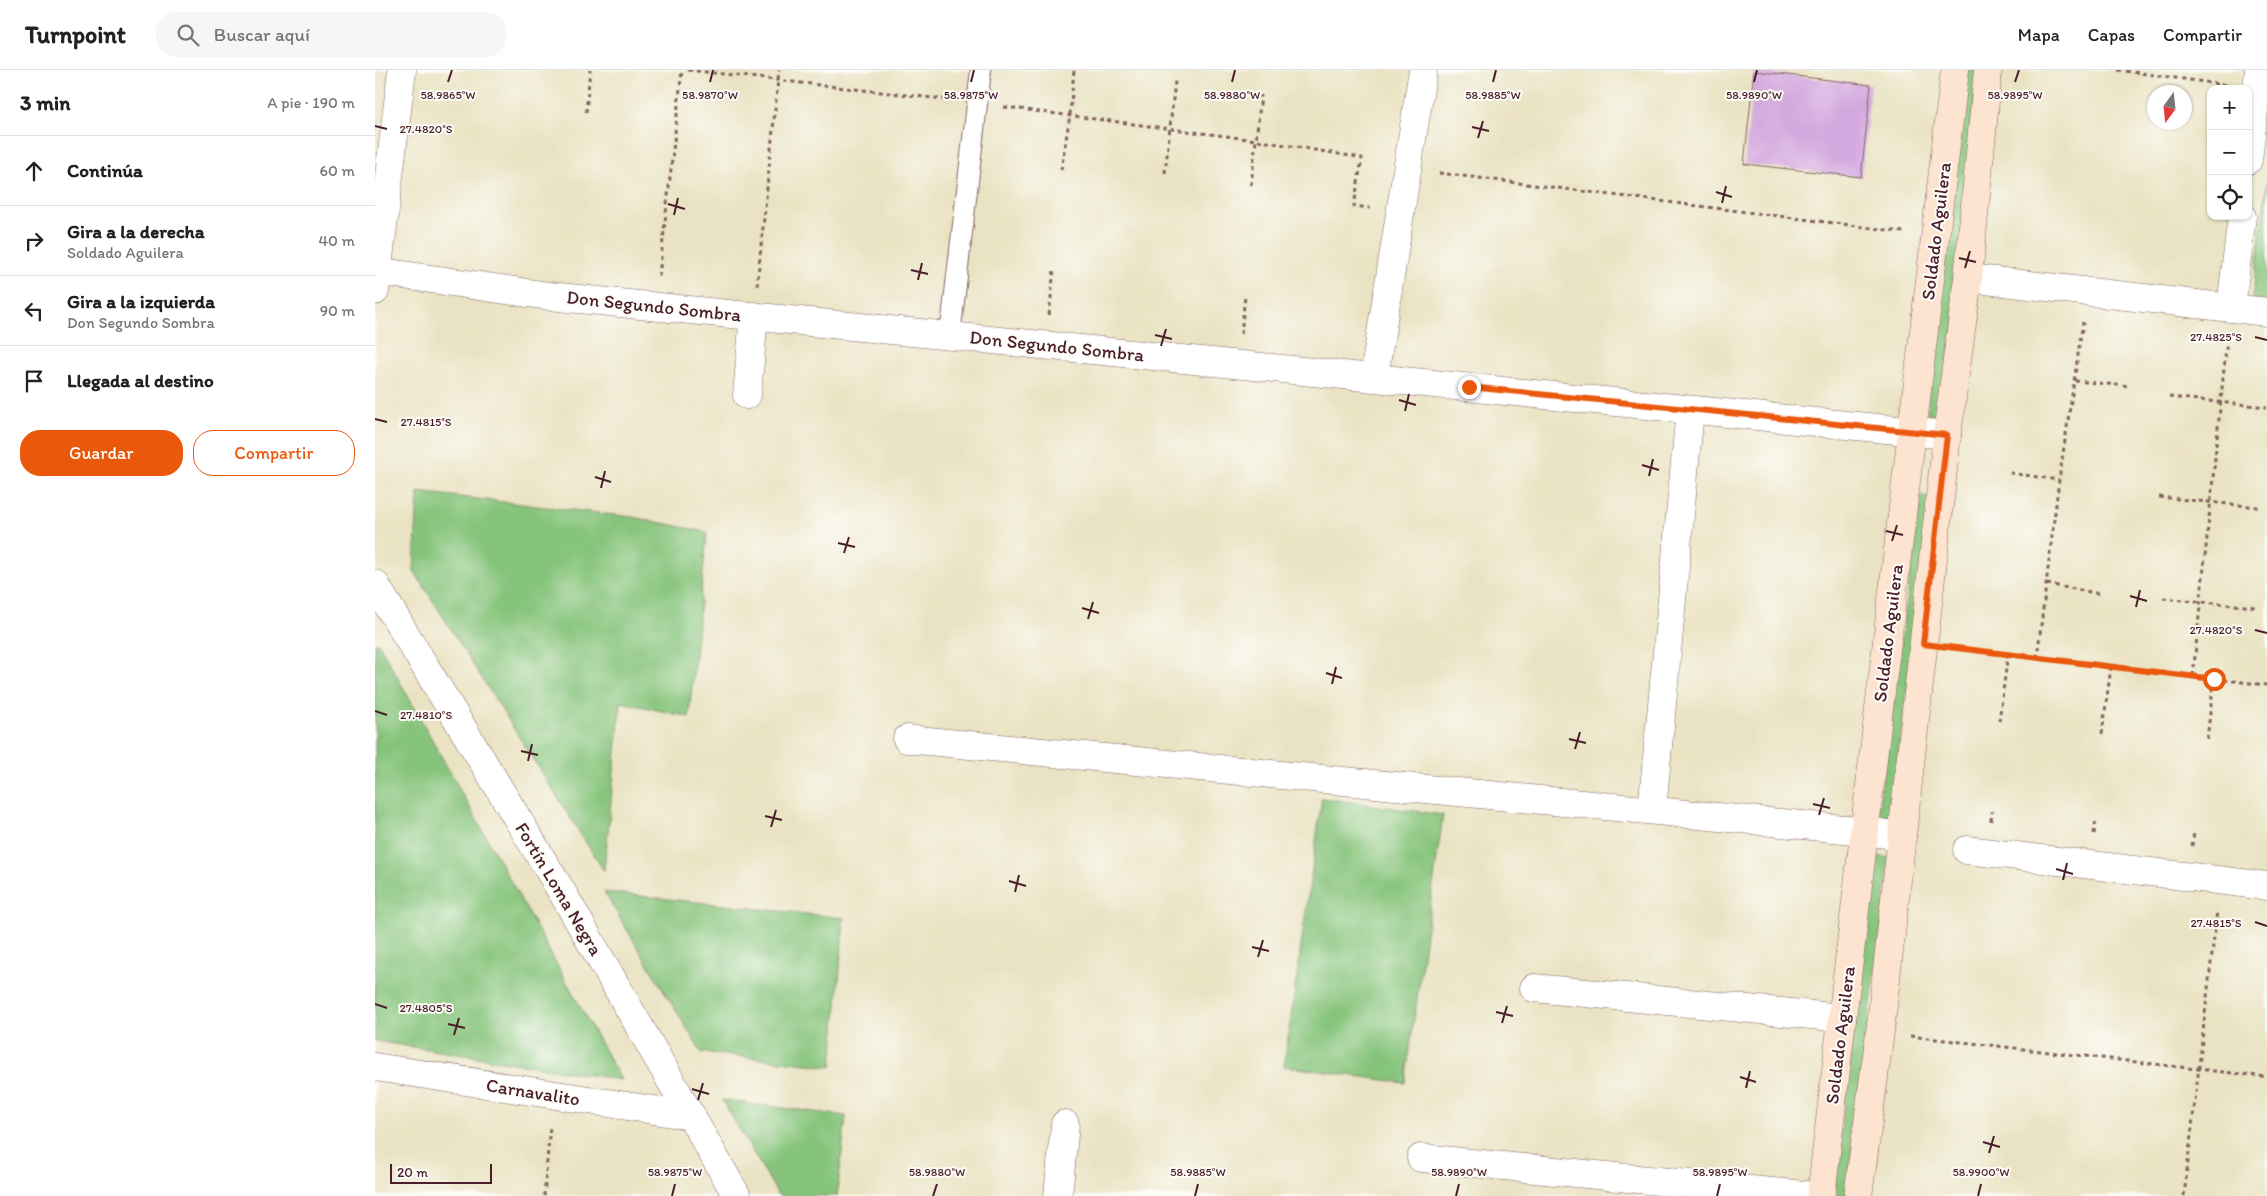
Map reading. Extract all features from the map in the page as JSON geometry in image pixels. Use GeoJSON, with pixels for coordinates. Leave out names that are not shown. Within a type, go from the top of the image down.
{"type":"FeatureCollection","features":[{"type":"Feature","properties":{"kind":"street"},"geometry":{"type":"LineString","coordinates":[[376,278],[402,70]]}},
{"type":"Feature","properties":{"kind":"street"},"geometry":{"type":"LineString","coordinates":[[1374,377],[1409,169],[1423,70]]}},
{"type":"Feature","properties":{"kind":"street","name":"Soldado Aguilera"},"geometry":{"type":"LineString","coordinates":[[1821,1196],[1955,70]]}},
{"type":"Feature","properties":{"kind":"street","name":"Soldado Aguilera"},"geometry":{"type":"LineString","coordinates":[[1858,1196],[1880,1032],[1947,435],[1968,278],[1988,70]]}},
{"type":"Feature","properties":{"kind":"street"},"geometry":{"type":"LineString","coordinates":[[2252,147],[2260,122],[2258,80]]}},
{"type":"Feature","properties":{"kind":"street"},"geometry":{"type":"LineString","coordinates":[[2231,307],[2241,220]]}},
{"type":"Feature","properties":{"kind":"street","name":"Don Segundo Sombra"},"geometry":{"type":"LineString","coordinates":[[376,278],[1947,435]]}},
{"type":"Feature","properties":{"kind":"street"},"geometry":{"type":"LineString","coordinates":[[1968,278],[2267,312]]}},
{"type":"Feature","properties":{"kind":"street"},"geometry":{"type":"LineString","coordinates":[[747,395],[754,316]]}},
{"type":"Feature","properties":{"kind":"street"},"geometry":{"type":"LineString","coordinates":[[1652,810],[1690,410]]}},
{"type":"Feature","properties":{"kind":"street","name":"Fortín Loma Negra"},"geometry":{"type":"LineString","coordinates":[[375,584],[562,892],[737,1196]]}},
{"type":"Feature","properties":{"kind":"street"},"geometry":{"type":"LineString","coordinates":[[907,738],[1901,836]]}},
{"type":"Feature","properties":{"kind":"street"},"geometry":{"type":"LineString","coordinates":[[1967,850],[2267,886]]}},
{"type":"Feature","properties":{"kind":"street"},"geometry":{"type":"LineString","coordinates":[[1534,988],[1842,1018]]}},
{"type":"Feature","properties":{"kind":"street","name":"Carnavalito"},"geometry":{"type":"LineString","coordinates":[[375,1067],[692,1116]]}},
{"type":"Feature","properties":{"kind":"street"},"geometry":{"type":"LineString","coordinates":[[1058,1196],[1065,1124]]}},
{"type":"Feature","properties":{"kind":"street"},"geometry":{"type":"LineString","coordinates":[[1421,1158],[1814,1196]]}},
{"type":"Feature","properties":{"kind":"lane"},"geometry":{"type":"LineString","coordinates":[[950,336],[981,70]]}},
{"type":"Feature","properties":{"kind":"path"},"geometry":{"type":"LineString","coordinates":[[586,112],[590,70]]}},
{"type":"Feature","properties":{"kind":"path"},"geometry":{"type":"LineString","coordinates":[[655,306],[682,70]]}},
{"type":"Feature","properties":{"kind":"path"},"geometry":{"type":"LineString","coordinates":[[688,70],[1070,115],[1255,140],[1363,158],[1354,206],[1401,214]]}},
{"type":"Feature","properties":{"kind":"path"},"geometry":{"type":"LineString","coordinates":[[754,316],[779,70]]}},
{"type":"Feature","properties":{"kind":"path"},"geometry":{"type":"LineString","coordinates":[[1061,170],[1070,115],[1074,70]]}},
{"type":"Feature","properties":{"kind":"path"},"geometry":{"type":"LineString","coordinates":[[2118,70],[2258,80]]}},
{"type":"Feature","properties":{"kind":"path"},"geometry":{"type":"LineString","coordinates":[[1165,173],[1175,81]]}},
{"type":"Feature","properties":{"kind":"path"},"geometry":{"type":"LineString","coordinates":[[1251,185],[1261,94]]}},
{"type":"Feature","properties":{"kind":"path"},"geometry":{"type":"LineString","coordinates":[[1409,169],[1935,236]]}},
{"type":"Feature","properties":{"kind":"path"},"geometry":{"type":"LineString","coordinates":[[1046,346],[1054,269]]}},
{"type":"Feature","properties":{"kind":"path"},"geometry":{"type":"LineString","coordinates":[[2037,658],[2059,480],[2087,291]]}},
{"type":"Feature","properties":{"kind":"path"},"geometry":{"type":"LineString","coordinates":[[1238,365],[1245,296]]}},
{"type":"Feature","properties":{"kind":"path"},"geometry":{"type":"LineString","coordinates":[[2193,676],[2231,307]]}},
{"type":"Feature","properties":{"kind":"path"},"geometry":{"type":"LineString","coordinates":[[2075,381],[2130,386]]}},
{"type":"Feature","properties":{"kind":"path"},"geometry":{"type":"LineString","coordinates":[[2169,398],[2267,407]]}},
{"type":"Feature","properties":{"kind":"path"},"geometry":{"type":"LineString","coordinates":[[2010,472],[2059,480]]}},
{"type":"Feature","properties":{"kind":"path"},"geometry":{"type":"LineString","coordinates":[[2159,497],[2258,507]]}},
{"type":"Feature","properties":{"kind":"path"},"geometry":{"type":"LineString","coordinates":[[2047,584],[2101,594]]}},
{"type":"Feature","properties":{"kind":"path"},"geometry":{"type":"LineString","coordinates":[[2163,598],[2255,607]]}},
{"type":"Feature","properties":{"kind":"path"},"geometry":{"type":"LineString","coordinates":[[1923,644],[2267,685]]}},
{"type":"Feature","properties":{"kind":"path"},"geometry":{"type":"LineString","coordinates":[[1999,721],[2008,654]]}},
{"type":"Feature","properties":{"kind":"path"},"geometry":{"type":"LineString","coordinates":[[2102,734],[2111,666]]}},
{"type":"Feature","properties":{"kind":"path"},"geometry":{"type":"LineString","coordinates":[[2207,739],[2214,679]]}},
{"type":"Feature","properties":{"kind":"path"},"geometry":{"type":"LineString","coordinates":[[2184,1196],[2221,880]]}},
{"type":"Feature","properties":{"kind":"path"},"geometry":{"type":"LineString","coordinates":[[1880,1032],[2267,1077]]}},
{"type":"Feature","properties":{"kind":"path"},"geometry":{"type":"LineString","coordinates":[[544,1196],[553,1096]]}},
{"type":"Feature","properties":{"kind":"green space"},"geometry":{"type":"Polygon","coordinates":[[[1967,70],[1979,70],[1947,416],[1927,414],[1967,70]]]}},
{"type":"Feature","properties":{"kind":"green space"},"geometry":{"type":"Polygon","coordinates":[[[2267,182],[2267,300],[2252,299],[2267,182]]]}},
{"type":"Feature","properties":{"kind":"green space"},"geometry":{"type":"Polygon","coordinates":[[[418,492],[632,517],[707,532],[689,717],[621,702],[604,871],[414,571],[418,492]]]}},
{"type":"Feature","properties":{"kind":"green space"},"geometry":{"type":"Polygon","coordinates":[[[1921,496],[1933,499],[1890,817],[1878,813],[1921,496]]]}},
{"type":"Feature","properties":{"kind":"green space"},"geometry":{"type":"Polygon","coordinates":[[[375,642],[379,644],[621,1080],[375,1041],[375,642]]]}},
{"type":"Feature","properties":{"kind":"green space"},"geometry":{"type":"Polygon","coordinates":[[[1322,798],[1443,815],[1405,1083],[1284,1066],[1322,798]]]}},
{"type":"Feature","properties":{"kind":"green space"},"geometry":{"type":"Polygon","coordinates":[[[1875,856],[1890,858],[1846,1196],[1833,1196],[1875,856]]]}},
{"type":"Feature","properties":{"kind":"green space"},"geometry":{"type":"Polygon","coordinates":[[[604,892],[844,918],[832,1067],[701,1052],[604,892]]]}},
{"type":"Feature","properties":{"kind":"green space"},"geometry":{"type":"Polygon","coordinates":[[[722,1100],[846,1116],[837,1196],[779,1196],[722,1100]]]}},
{"type":"Feature","properties":{"kind":"building"},"geometry":{"type":"Polygon","coordinates":[[[1754,71],[1871,85],[1861,177],[1744,164],[1754,71]]]}},
{"type":"Feature","properties":{"kind":"route"},"geometry":{"type":"LineString","coordinates":[[1469,387],[1947,435],[1923,644],[2214,679]]}}]}
